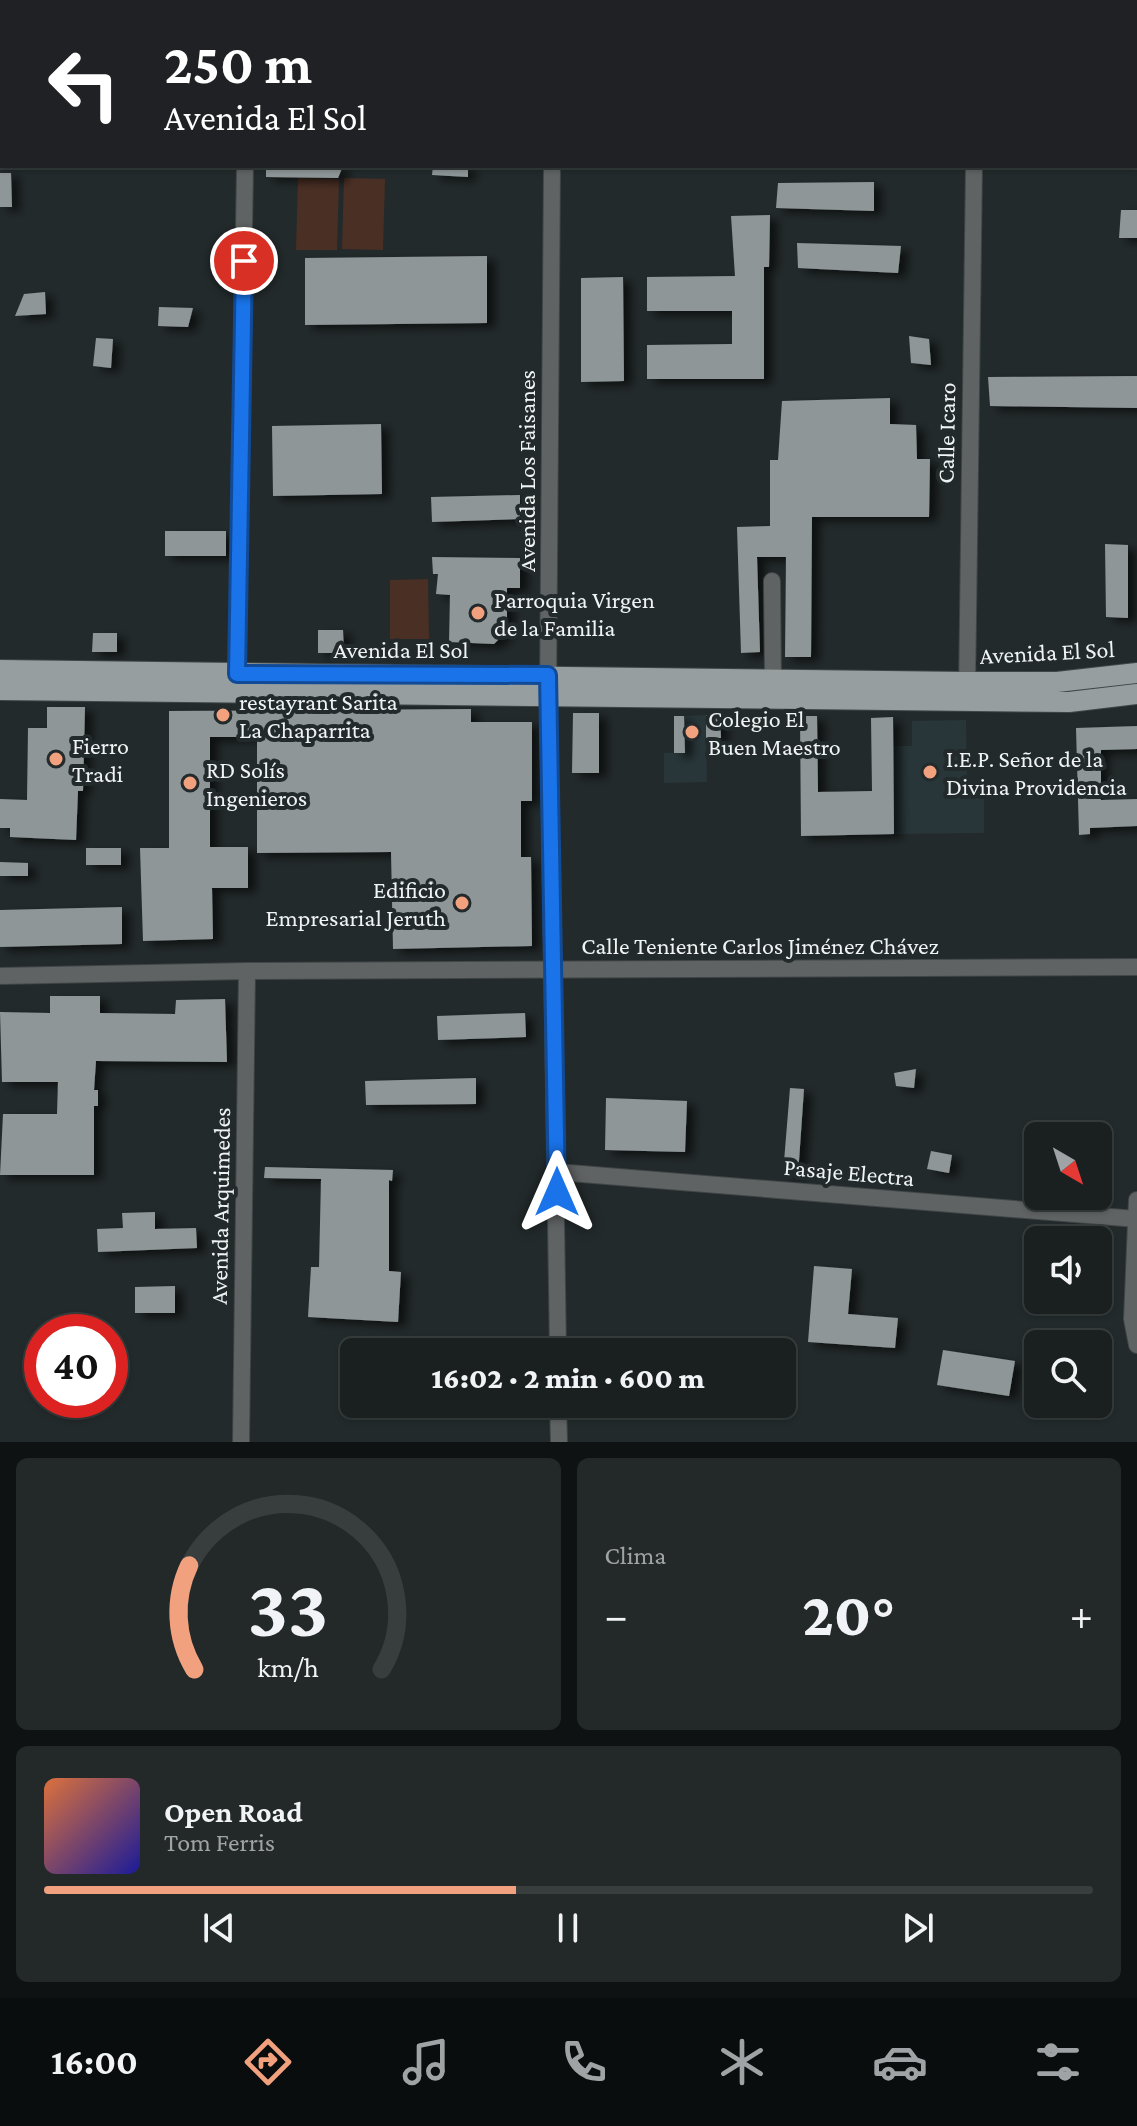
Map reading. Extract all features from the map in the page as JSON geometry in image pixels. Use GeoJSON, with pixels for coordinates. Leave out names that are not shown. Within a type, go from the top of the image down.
{"type":"FeatureCollection","features":[{"type":"Feature","properties":{"kind":"main road","name":"Avenida El Sol"},"geometry":{"type":"LineString","coordinates":[[0,670],[25,680],[967,692],[1137,673]]}},
{"type":"Feature","properties":{"kind":"main road","name":"Avenida El Sol"},"geometry":{"type":"LineString","coordinates":[[548,685],[773,678],[1069,702],[1137,694]]}},
{"type":"Feature","properties":{"kind":"main road","name":"Avenida El Sol"},"geometry":{"type":"LineString","coordinates":[[0,690],[25,680]]}},
{"type":"Feature","properties":{"kind":"street"},"geometry":{"type":"LineString","coordinates":[[237,684],[245,168]]}},
{"type":"Feature","properties":{"kind":"street","name":"Avenida Los Faisanes"},"geometry":{"type":"LineString","coordinates":[[552,168],[548,685],[555,969],[558,1338]]}},
{"type":"Feature","properties":{"kind":"street","name":"Calle Icaro"},"geometry":{"type":"LineString","coordinates":[[967,692],[974,168]]}},
{"type":"Feature","properties":{"kind":"street"},"geometry":{"type":"LineString","coordinates":[[772,581],[773,678]]}},
{"type":"Feature","properties":{"kind":"street","name":"Calle Teniente Carlos Jiménez Chávez"},"geometry":{"type":"LineString","coordinates":[[0,976],[247,971],[1137,967]]}},
{"type":"Feature","properties":{"kind":"street","name":"Avenida Arquimedes"},"geometry":{"type":"LineString","coordinates":[[241,1442],[247,971]]}},
{"type":"Feature","properties":{"kind":"street","name":"Pasaje Electra"},"geometry":{"type":"LineString","coordinates":[[557,1172],[1135,1219]]}},
{"type":"Feature","properties":{"kind":"street"},"geometry":{"type":"LineString","coordinates":[[1137,1200],[1132,1319],[1137,1345]]}},
{"type":"Feature","properties":{"kind":"street"},"geometry":{"type":"LineString","coordinates":[[558,1418],[559,1442]]}},
{"type":"Feature","properties":{"kind":"shaded area"},"geometry":{"type":"Polygon","coordinates":[[[298,178],[339,179],[337,250],[296,250],[298,178]]]}},
{"type":"Feature","properties":{"kind":"shaded area"},"geometry":{"type":"Polygon","coordinates":[[[344,178],[385,179],[383,250],[342,249],[344,178]]]}},
{"type":"Feature","properties":{"kind":"shaded area"},"geometry":{"type":"Polygon","coordinates":[[[428,579],[429,639],[390,639],[390,580],[428,579]]]}},
{"type":"Feature","properties":{"kind":"shaded area"},"geometry":{"type":"Polygon","coordinates":[[[706,715],[707,782],[664,783],[664,753],[685,753],[684,716],[706,715]]]}},
{"type":"Feature","properties":{"kind":"shaded area","name":"I.E.P. Señor de la Divina Providencia"},"geometry":{"type":"Polygon","coordinates":[[[966,720],[967,798],[984,798],[984,833],[894,834],[893,746],[912,746],[912,721],[966,720]]]}},
{"type":"Feature","properties":{"kind":"building"},"geometry":{"type":"Polygon","coordinates":[[[266,168],[342,168],[338,178],[266,177],[266,168]]]}},
{"type":"Feature","properties":{"kind":"building"},"geometry":{"type":"Polygon","coordinates":[[[433,168],[468,168],[468,177],[432,175],[433,168]]]}},
{"type":"Feature","properties":{"kind":"building"},"geometry":{"type":"Polygon","coordinates":[[[0,173],[11,173],[12,207],[0,207],[0,173]]]}},
{"type":"Feature","properties":{"kind":"building"},"geometry":{"type":"Polygon","coordinates":[[[874,182],[874,211],[776,208],[778,183],[874,182]]]}},
{"type":"Feature","properties":{"kind":"building"},"geometry":{"type":"Polygon","coordinates":[[[1121,210],[1137,210],[1137,238],[1119,238],[1121,210]]]}},
{"type":"Feature","properties":{"kind":"building"},"geometry":{"type":"Polygon","coordinates":[[[770,215],[769,267],[764,267],[764,379],[647,379],[647,345],[732,344],[732,311],[647,311],[647,277],[735,276],[731,216],[770,215]]]}},
{"type":"Feature","properties":{"kind":"building"},"geometry":{"type":"Polygon","coordinates":[[[797,243],[901,246],[898,273],[798,268],[797,243]]]}},
{"type":"Feature","properties":{"kind":"building"},"geometry":{"type":"Polygon","coordinates":[[[487,256],[487,323],[305,325],[305,258],[487,256]]]}},
{"type":"Feature","properties":{"kind":"building"},"geometry":{"type":"Polygon","coordinates":[[[623,277],[624,381],[581,382],[581,278],[623,277]]]}},
{"type":"Feature","properties":{"kind":"building"},"geometry":{"type":"Polygon","coordinates":[[[45,292],[46,314],[15,316],[24,294],[45,292]]]}},
{"type":"Feature","properties":{"kind":"building"},"geometry":{"type":"Polygon","coordinates":[[[159,307],[193,308],[188,327],[158,326],[159,307]]]}},
{"type":"Feature","properties":{"kind":"building"},"geometry":{"type":"Polygon","coordinates":[[[909,336],[929,339],[931,365],[911,363],[909,336]]]}},
{"type":"Feature","properties":{"kind":"building"},"geometry":{"type":"Polygon","coordinates":[[[96,338],[113,339],[111,368],[93,366],[96,338]]]}},
{"type":"Feature","properties":{"kind":"building"},"geometry":{"type":"Polygon","coordinates":[[[1137,376],[1137,408],[990,406],[988,377],[1137,376]]]}},
{"type":"Feature","properties":{"kind":"building"},"geometry":{"type":"Polygon","coordinates":[[[890,398],[890,424],[916,425],[917,459],[930,459],[929,517],[812,517],[811,657],[785,657],[786,557],[757,557],[760,652],[741,653],[737,527],[770,526],[770,460],[778,460],[782,401],[890,398]]]}},
{"type":"Feature","properties":{"kind":"building"},"geometry":{"type":"Polygon","coordinates":[[[381,424],[382,494],[273,496],[272,426],[381,424]]]}},
{"type":"Feature","properties":{"kind":"building"},"geometry":{"type":"Polygon","coordinates":[[[520,495],[520,519],[432,522],[431,497],[520,495]]]}},
{"type":"Feature","properties":{"kind":"building"},"geometry":{"type":"Polygon","coordinates":[[[165,531],[226,531],[226,556],[165,556],[165,531]]]}},
{"type":"Feature","properties":{"kind":"building"},"geometry":{"type":"Polygon","coordinates":[[[1105,544],[1128,545],[1128,618],[1106,617],[1105,544]]]}},
{"type":"Feature","properties":{"kind":"building"},"geometry":{"type":"Polygon","coordinates":[[[432,557],[520,558],[520,588],[507,588],[507,631],[494,644],[449,642],[450,595],[436,594],[438,574],[433,574],[432,557]]]}},
{"type":"Feature","properties":{"kind":"building"},"geometry":{"type":"Polygon","coordinates":[[[318,630],[343,630],[344,653],[318,653],[318,630]]]}},
{"type":"Feature","properties":{"kind":"building"},"geometry":{"type":"Polygon","coordinates":[[[93,633],[117,633],[117,652],[92,652],[93,633]]]}},
{"type":"Feature","properties":{"kind":"building"},"geometry":{"type":"Polygon","coordinates":[[[47,707],[85,707],[83,791],[78,791],[76,840],[10,837],[10,828],[0,828],[0,799],[27,800],[28,728],[47,728],[47,707]]]}},
{"type":"Feature","properties":{"kind":"building"},"geometry":{"type":"Polygon","coordinates":[[[471,709],[471,722],[532,722],[532,801],[521,801],[521,857],[531,857],[532,946],[393,949],[391,852],[257,853],[257,737],[210,737],[210,847],[248,847],[248,888],[212,888],[213,939],[143,941],[140,848],[169,848],[169,711],[471,709]]]}},
{"type":"Feature","properties":{"kind":"building"},"geometry":{"type":"Polygon","coordinates":[[[573,713],[599,713],[599,773],[572,773],[573,713]]]}},
{"type":"Feature","properties":{"kind":"building"},"geometry":{"type":"Polygon","coordinates":[[[706,715],[720,715],[721,738],[706,738],[706,715]]]}},
{"type":"Feature","properties":{"kind":"building"},"geometry":{"type":"Polygon","coordinates":[[[674,716],[684,716],[685,753],[674,753],[674,716]]]}},
{"type":"Feature","properties":{"kind":"building"},"geometry":{"type":"Polygon","coordinates":[[[800,716],[817,716],[818,792],[872,791],[871,718],[893,717],[894,834],[801,836],[800,716]]]}},
{"type":"Feature","properties":{"kind":"building"},"geometry":{"type":"Polygon","coordinates":[[[1137,726],[1137,749],[1101,750],[1101,800],[1137,799],[1137,826],[1090,828],[1090,834],[1079,835],[1076,728],[1137,726]]]}},
{"type":"Feature","properties":{"kind":"building"},"geometry":{"type":"Polygon","coordinates":[[[86,848],[121,848],[121,865],[86,865],[86,848]]]}},
{"type":"Feature","properties":{"kind":"building"},"geometry":{"type":"Polygon","coordinates":[[[0,862],[28,863],[28,876],[0,876],[0,862]]]}},
{"type":"Feature","properties":{"kind":"building"},"geometry":{"type":"Polygon","coordinates":[[[122,907],[122,944],[0,947],[0,910],[122,907]]]}},
{"type":"Feature","properties":{"kind":"building"},"geometry":{"type":"Polygon","coordinates":[[[50,996],[100,996],[100,1013],[175,1014],[176,1000],[225,999],[227,1062],[96,1061],[94,1090],[98,1090],[98,1106],[94,1106],[94,1175],[0,1175],[3,1114],[57,1114],[58,1082],[2,1082],[0,1012],[50,1013],[50,996]]]}},
{"type":"Feature","properties":{"kind":"building"},"geometry":{"type":"Polygon","coordinates":[[[525,1013],[526,1037],[438,1040],[437,1016],[525,1013]]]}},
{"type":"Feature","properties":{"kind":"building"},"geometry":{"type":"Polygon","coordinates":[[[916,1069],[914,1088],[896,1086],[894,1073],[916,1069]]]}},
{"type":"Feature","properties":{"kind":"building"},"geometry":{"type":"Polygon","coordinates":[[[476,1078],[476,1104],[366,1105],[365,1081],[476,1078]]]}},
{"type":"Feature","properties":{"kind":"building"},"geometry":{"type":"Polygon","coordinates":[[[790,1088],[804,1089],[798,1175],[783,1174],[790,1088]]]}},
{"type":"Feature","properties":{"kind":"building"},"geometry":{"type":"Polygon","coordinates":[[[606,1098],[687,1101],[685,1152],[605,1150],[606,1098]]]}},
{"type":"Feature","properties":{"kind":"building"},"geometry":{"type":"Polygon","coordinates":[[[931,1151],[952,1155],[949,1173],[927,1169],[931,1151]]]}},
{"type":"Feature","properties":{"kind":"building"},"geometry":{"type":"Polygon","coordinates":[[[265,1167],[393,1170],[392,1181],[389,1180],[389,1271],[401,1272],[398,1322],[308,1317],[311,1267],[319,1267],[321,1179],[264,1178],[265,1167]]]}},
{"type":"Feature","properties":{"kind":"building"},"geometry":{"type":"Polygon","coordinates":[[[155,1212],[155,1229],[196,1228],[197,1248],[98,1252],[97,1229],[123,1228],[122,1213],[155,1212]]]}},
{"type":"Feature","properties":{"kind":"building"},"geometry":{"type":"Polygon","coordinates":[[[814,1266],[852,1269],[848,1314],[898,1318],[895,1348],[808,1342],[814,1266]]]}},
{"type":"Feature","properties":{"kind":"building"},"geometry":{"type":"Polygon","coordinates":[[[175,1286],[175,1313],[135,1313],[135,1287],[175,1286]]]}},
{"type":"Feature","properties":{"kind":"building"},"geometry":{"type":"Polygon","coordinates":[[[943,1350],[1015,1361],[1009,1396],[937,1385],[943,1350]]]}},
{"type":"Feature","properties":{"kind":"place","name":"Parroquia Virgen de la Familia"},"geometry":{"type":"Point","coordinates":[478,613]}},
{"type":"Feature","properties":{"kind":"place","name":"restayrant Sarita La Chaparrita"},"geometry":{"type":"Point","coordinates":[223,715]}},
{"type":"Feature","properties":{"kind":"place","name":"Colegio El Buen Maestro"},"geometry":{"type":"Point","coordinates":[692,732]}},
{"type":"Feature","properties":{"kind":"place","name":"Fierro Tradi"},"geometry":{"type":"Point","coordinates":[56,759]}},
{"type":"Feature","properties":{"kind":"place","name":"I.E.P. Señor de la Divina Providencia"},"geometry":{"type":"Point","coordinates":[930,772]}},
{"type":"Feature","properties":{"kind":"place","name":"RD Solís Ingenieros"},"geometry":{"type":"Point","coordinates":[190,783]}},
{"type":"Feature","properties":{"kind":"place","name":"Edificio Empresarial Jeruth"},"geometry":{"type":"Point","coordinates":[462,903]}},
{"type":"Feature","properties":{"kind":"route"},"geometry":{"type":"LineString","coordinates":[[244,261],[237,674],[548,675],[557,1192]]}}]}
